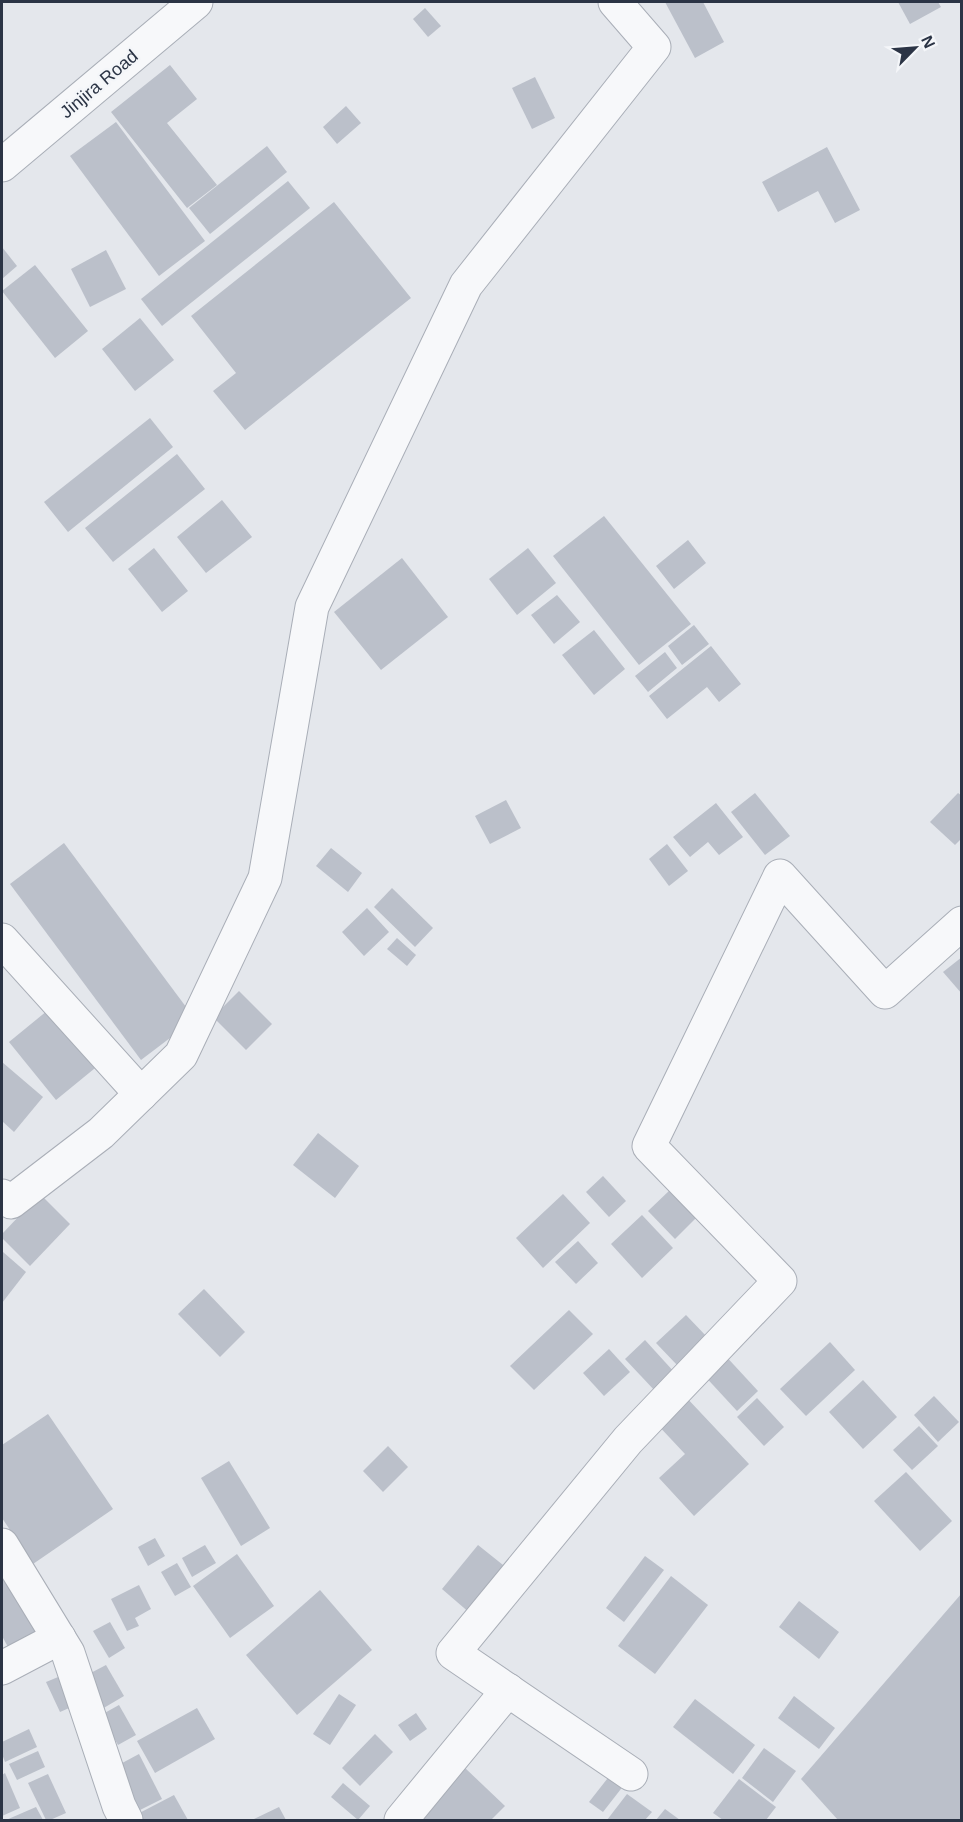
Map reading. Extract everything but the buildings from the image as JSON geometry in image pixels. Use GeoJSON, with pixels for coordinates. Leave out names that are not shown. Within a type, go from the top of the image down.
{"type":"FeatureCollection","features":[{"type":"Feature","properties":{"kind":"street","name":"Jinjira Road"},"geometry":{"type":"LineString","coordinates":[[2,165],[196,2]]}},
{"type":"Feature","properties":{"kind":"street"},"geometry":{"type":"LineString","coordinates":[[2,1196],[11,1202],[101,1133],[181,1055],[265,878],[312,607],[466,285],[654,47],[615,2]]}},
{"type":"Feature","properties":{"kind":"street"},"geometry":{"type":"LineString","coordinates":[[631,1774],[453,1653],[628,1440],[780,1281],[650,1146],[780,876],[885,992],[962,923]]}},
{"type":"Feature","properties":{"kind":"street"},"geometry":{"type":"LineString","coordinates":[[2,939],[141,1094]]}},
{"type":"Feature","properties":{"kind":"street"},"geometry":{"type":"LineString","coordinates":[[2,1545],[68,1653],[126,1821]]}},
{"type":"Feature","properties":{"kind":"street"},"geometry":{"type":"LineString","coordinates":[[2,1668],[59,1638]]}},
{"type":"Feature","properties":{"kind":"street"},"geometry":{"type":"LineString","coordinates":[[401,1821],[508,1690]]}}]}
